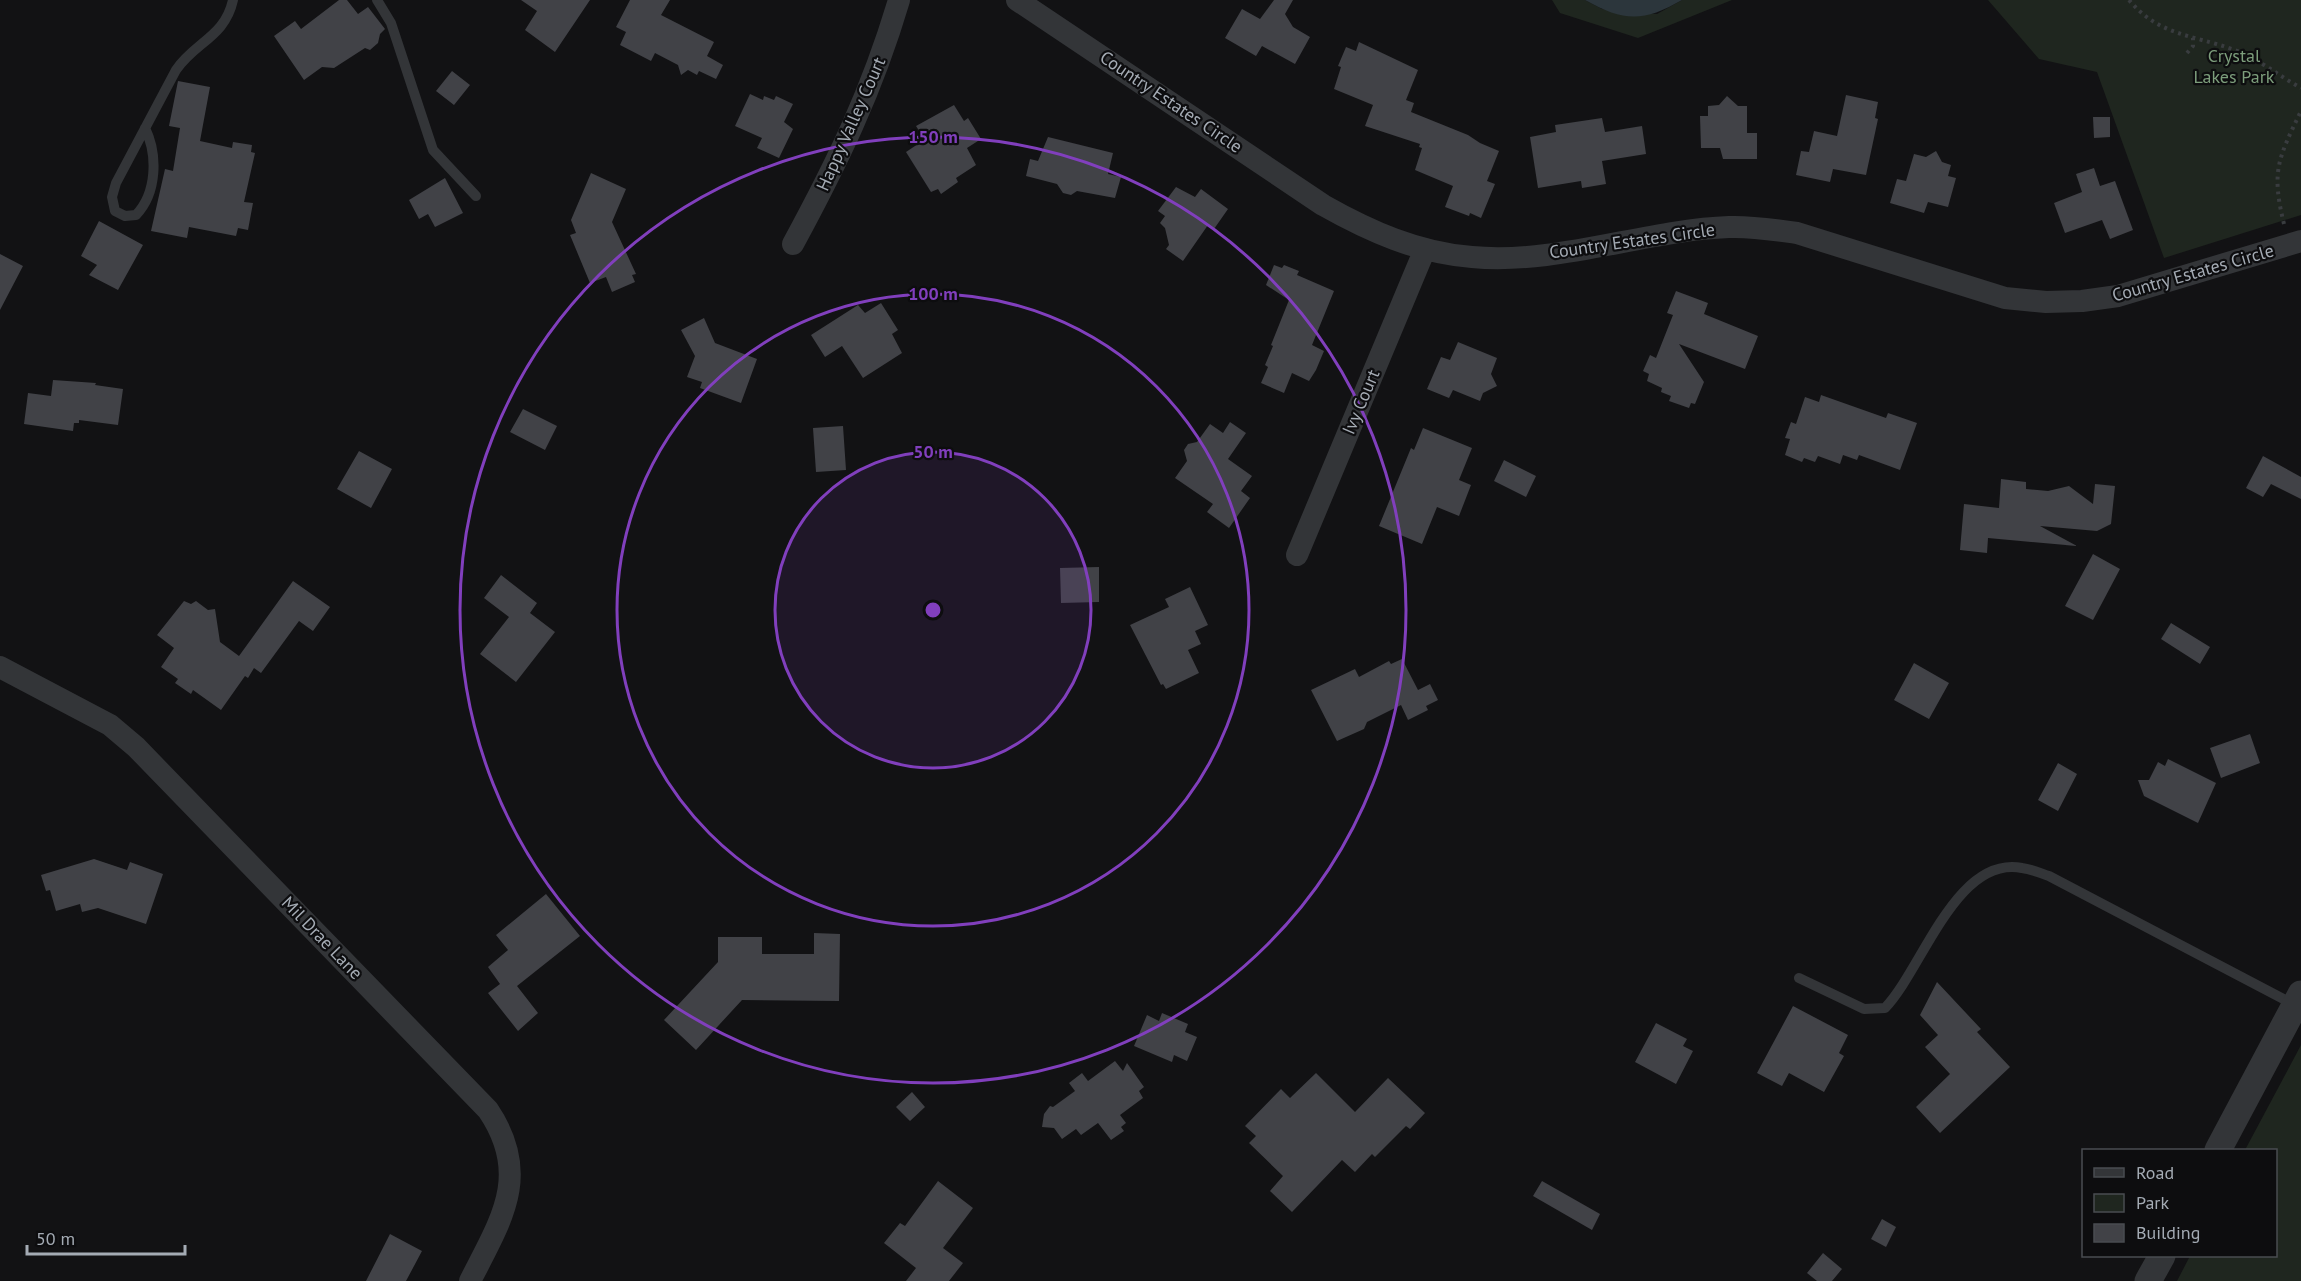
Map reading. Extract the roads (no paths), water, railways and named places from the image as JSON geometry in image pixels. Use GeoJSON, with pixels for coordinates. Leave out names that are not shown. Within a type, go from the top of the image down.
{"type":"FeatureCollection","features":[{"type":"Feature","properties":{"kind":"street","name":"Happy Valley Court"},"geometry":{"type":"LineString","coordinates":[[793,244],[846,144],[868,95],[899,0]]}},
{"type":"Feature","properties":{"kind":"street","name":"Country Estates Circle"},"geometry":{"type":"LineString","coordinates":[[1017,0],[1323,205],[1367,229],[1394,240],[1472,258],[1557,252],[1730,227],[1764,229],[1797,233],[2005,298],[2082,301],[2118,296],[2158,286],[2301,241]]}},
{"type":"Feature","properties":{"kind":"street","name":"Ivy Court"},"geometry":{"type":"LineString","coordinates":[[1297,555],[1425,249]]}},
{"type":"Feature","properties":{"kind":"street","name":"Mil Drae Lane"},"geometry":{"type":"LineString","coordinates":[[0,667],[110,725],[136,747],[488,1110],[502,1131],[508,1148],[510,1195],[500,1223],[470,1281]]}},
{"type":"Feature","properties":{"kind":"street"},"geometry":{"type":"LineString","coordinates":[[2219,1149],[2298,999]]}},
{"type":"Feature","properties":{"kind":"street"},"geometry":{"type":"LineString","coordinates":[[2148,1281],[2161,1257]]}},
{"type":"Feature","properties":{"kind":"lane"},"geometry":{"type":"LineString","coordinates":[[145,128],[152,143],[154,159],[151,186],[144,207],[136,215],[125,216],[115,210],[112,197],[116,183],[145,128],[180,64],[224,24],[233,0]]}},
{"type":"Feature","properties":{"kind":"lane"},"geometry":{"type":"LineString","coordinates":[[377,0],[391,23],[433,150],[476,196]]}},
{"type":"Feature","properties":{"kind":"lane"},"geometry":{"type":"LineString","coordinates":[[1799,978],[1864,1009],[1885,1008],[1899,994],[1954,900],[1987,872],[2020,867],[2049,876],[2298,999]]}},
{"type":"Feature","properties":{"kind":"park label","name":"Crystal Lakes Park"},"geometry":{"type":"Point","coordinates":[2234,66]}}]}
